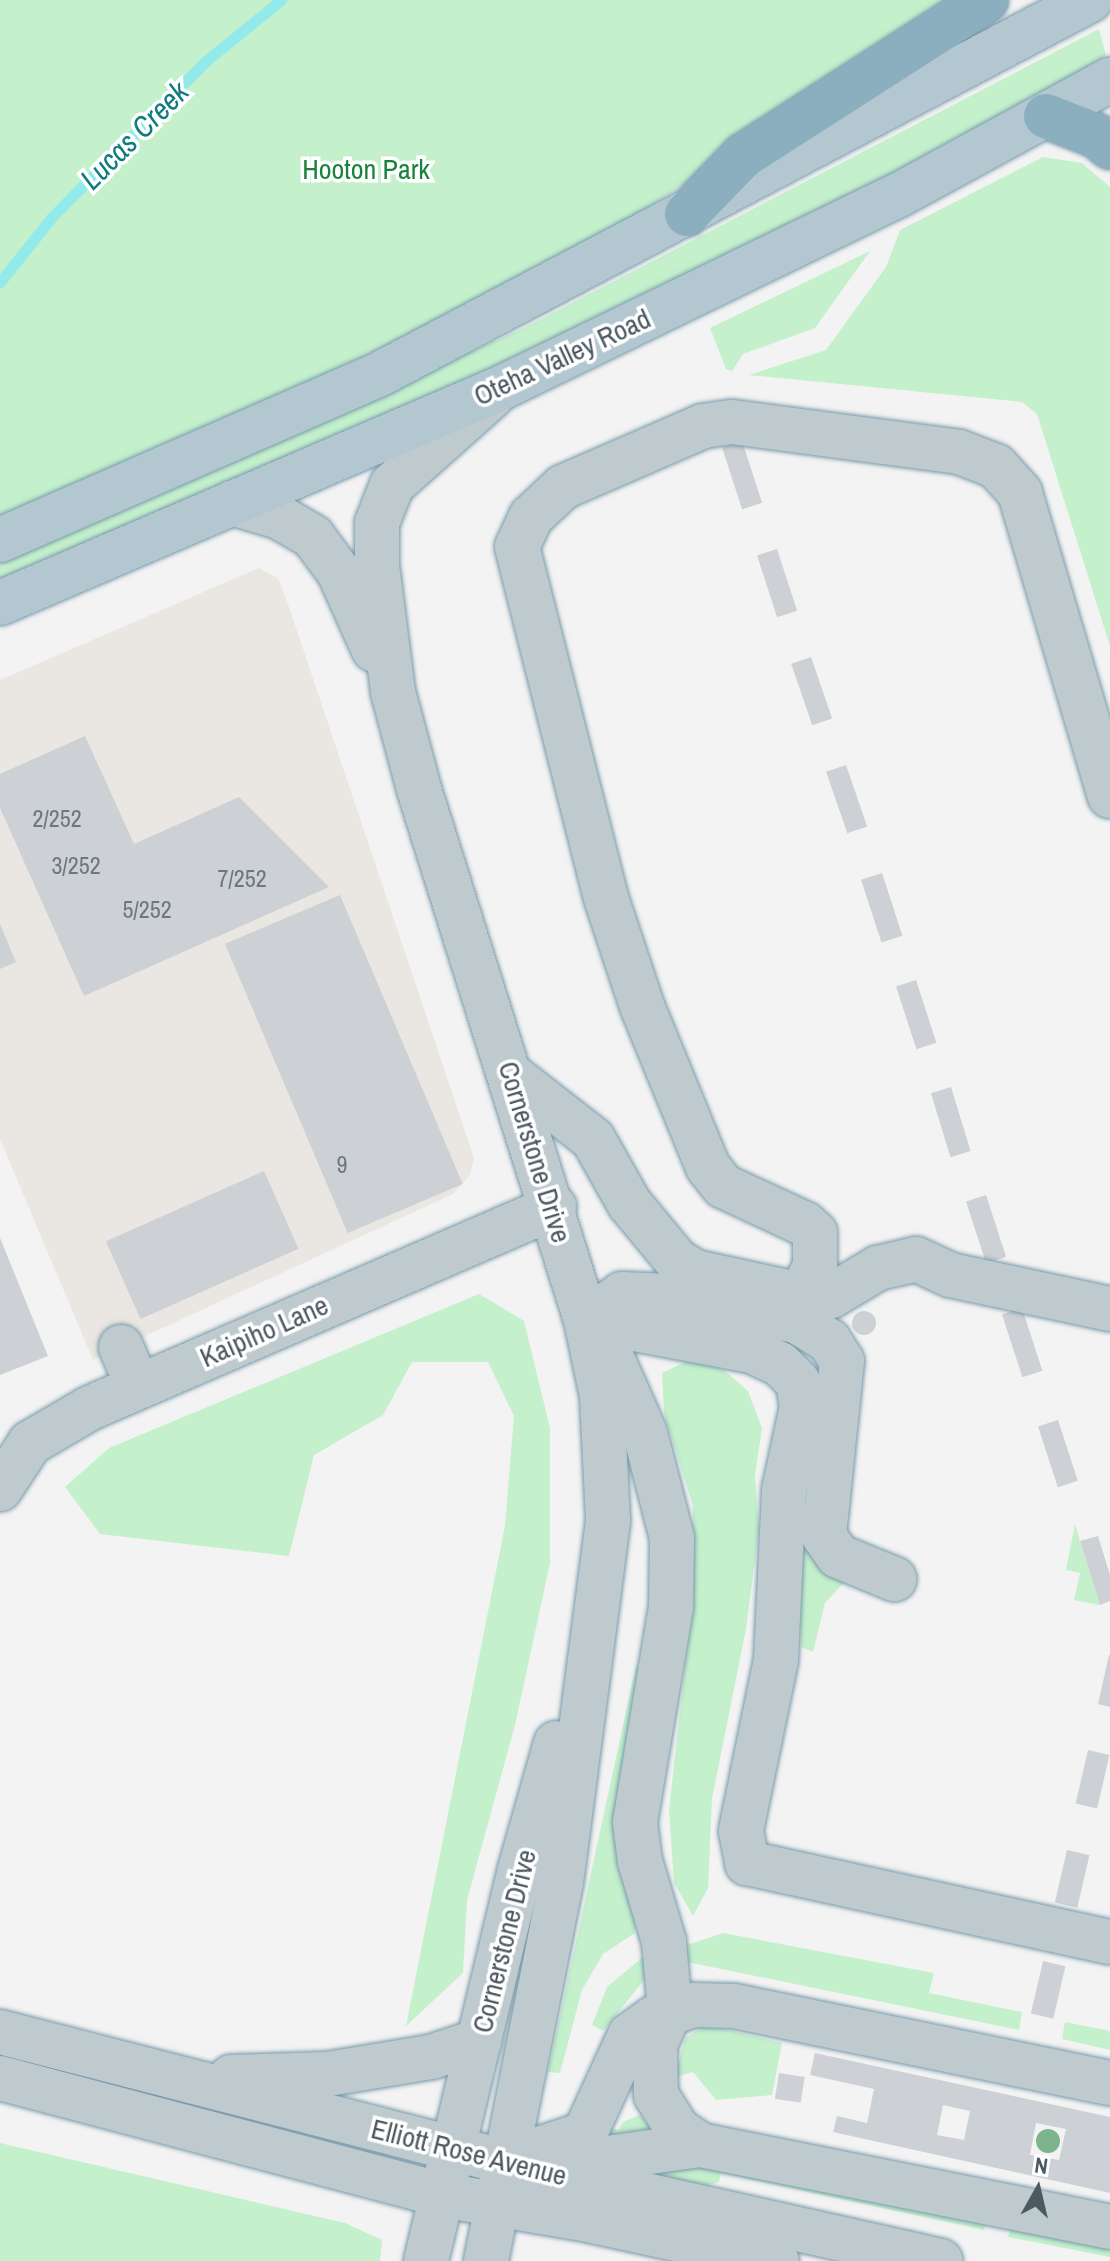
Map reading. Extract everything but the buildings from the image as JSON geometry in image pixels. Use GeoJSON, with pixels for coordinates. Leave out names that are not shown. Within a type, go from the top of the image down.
{"type":"FeatureCollection","features":[{"type":"Feature","properties":{"kind":"highway"},"geometry":{"type":"LineString","coordinates":[[687,214],[743,156],[986,0]]}},
{"type":"Feature","properties":{"kind":"highway"},"geometry":{"type":"LineString","coordinates":[[1046,116],[1097,136],[1110,147]]}},
{"type":"Feature","properties":{"kind":"main road"},"geometry":{"type":"LineString","coordinates":[[0,540],[378,375],[1090,0]]}},
{"type":"Feature","properties":{"kind":"main road","name":"Oteha Valley Road"},"geometry":{"type":"LineString","coordinates":[[0,603],[501,388],[897,196],[1110,80]]}},
{"type":"Feature","properties":{"kind":"street","name":"Cornerstone Drive"},"geometry":{"type":"LineString","coordinates":[[393,692],[375,545],[383,506],[405,469],[501,388]]}},
{"type":"Feature","properties":{"kind":"street"},"geometry":{"type":"LineString","coordinates":[[801,1295],[815,1266],[815,1233],[805,1224],[723,1186],[708,1167],[685,1115],[606,898],[517,547],[531,517],[563,487],[703,426],[732,422],[959,452],[996,466],[1020,493],[1110,796]]}},
{"type":"Feature","properties":{"kind":"street","name":"Cornerstone Drive"},"geometry":{"type":"LineString","coordinates":[[232,503],[279,517],[313,537],[327,553],[393,692],[554,1207],[586,1320],[602,1396],[608,1456],[608,1520],[590,1623],[561,1883],[486,2261]]}},
{"type":"Feature","properties":{"kind":"street"},"geometry":{"type":"LineString","coordinates":[[511,1075],[593,1139],[629,1203],[677,1261],[695,1272],[801,1295],[831,1296],[897,1260],[916,1259],[951,1275],[1110,1309]]}},
{"type":"Feature","properties":{"kind":"street","name":"Kaipiho Lane"},"geometry":{"type":"LineString","coordinates":[[0,1489],[30,1443],[138,1387],[554,1207]]}},
{"type":"Feature","properties":{"kind":"street"},"geometry":{"type":"LineString","coordinates":[[586,1320],[622,1294],[670,1296],[796,1321],[829,1341],[842,1361],[824,1536],[846,1561],[894,1579]]}},
{"type":"Feature","properties":{"kind":"street"},"geometry":{"type":"LineString","coordinates":[[586,1320],[752,1351],[780,1364],[798,1382],[802,1407],[784,1490],[776,1660],[741,1831],[741,1852],[747,1863],[1110,1942]]}},
{"type":"Feature","properties":{"kind":"street"},"geometry":{"type":"LineString","coordinates":[[586,1320],[609,1349],[629,1387],[672,1538],[671,1607],[635,1822],[640,1861],[664,1942],[670,2011],[655,2045],[656,2095],[678,2130],[700,2145]]}},
{"type":"Feature","properties":{"kind":"street"},"geometry":{"type":"LineString","coordinates":[[121,1347],[138,1387]]}},
{"type":"Feature","properties":{"kind":"street","name":"Cornerstone Drive"},"geometry":{"type":"LineString","coordinates":[[426,2261],[519,1873],[590,1623]]}},
{"type":"Feature","properties":{"kind":"street"},"geometry":{"type":"LineString","coordinates":[[506,2160],[558,2145],[587,2129],[622,2046],[641,2024],[670,2011],[694,2005],[734,2006],[1110,2083]]}},
{"type":"Feature","properties":{"kind":"street","name":"Elliott Rose Avenue"},"geometry":{"type":"LineString","coordinates":[[0,2032],[454,2148],[941,2261]]}},
{"type":"Feature","properties":{"kind":"street"},"geometry":{"type":"LineString","coordinates":[[177,2078],[328,2074],[431,2057],[479,2041]]}},
{"type":"Feature","properties":{"kind":"street","name":"Elliott Rose Avenue"},"geometry":{"type":"LineString","coordinates":[[0,2078],[442,2195],[498,2208],[588,2220],[777,2261]]}},
{"type":"Feature","properties":{"kind":"street"},"geometry":{"type":"LineString","coordinates":[[506,2160],[607,2158],[700,2145],[1110,2227]]}},
{"type":"Feature","properties":{"kind":"shaded area"},"geometry":{"type":"Polygon","coordinates":[[[259,568],[278,578],[290,610],[474,1158],[470,1175],[453,1194],[93,1360],[0,1139],[0,680],[259,568]]]}},
{"type":"Feature","properties":{"kind":"green space","name":"Hooton Park"},"geometry":{"type":"Polygon","coordinates":[[[0,0],[971,0],[563,262],[312,381],[0,516],[0,0]]]}},
{"type":"Feature","properties":{"kind":"green space"},"geometry":{"type":"Polygon","coordinates":[[[1099,29],[1106,55],[998,124],[834,207],[359,431],[0,585],[0,562],[526,327],[1099,29]]]}},
{"type":"Feature","properties":{"kind":"green space"},"geometry":{"type":"Polygon","coordinates":[[[1043,157],[1082,163],[1110,187],[1110,646],[1037,414],[1022,402],[749,375],[826,350],[886,267],[900,230],[1043,157]]]}},
{"type":"Feature","properties":{"kind":"green space"},"geometry":{"type":"Polygon","coordinates":[[[870,251],[815,328],[743,354],[732,371],[726,369],[710,328],[870,251]]]}},
{"type":"Feature","properties":{"kind":"green space"},"geometry":{"type":"Polygon","coordinates":[[[479,1294],[524,1321],[550,1428],[550,1563],[515,1725],[467,1900],[463,1973],[406,2026],[505,1526],[514,1416],[488,1362],[412,1362],[383,1415],[314,1455],[289,1556],[100,1534],[65,1487],[109,1448],[479,1294]]]}},
{"type":"Feature","properties":{"kind":"green space"},"geometry":{"type":"Polygon","coordinates":[[[689,1360],[724,1370],[748,1391],[762,1428],[755,1475],[759,1529],[746,1629],[712,1799],[708,1888],[693,1916],[674,1883],[669,1810],[690,1624],[693,1506],[664,1413],[662,1373],[689,1360]]]}},
{"type":"Feature","properties":{"kind":"green space"},"geometry":{"type":"Polygon","coordinates":[[[1075,1524],[1100,1605],[1074,1600],[1080,1573],[1066,1570],[1075,1524]]]}},
{"type":"Feature","properties":{"kind":"green space"},"geometry":{"type":"Polygon","coordinates":[[[800,1527],[847,1579],[825,1603],[813,1652],[801,1647],[800,1527]]]}},
{"type":"Feature","properties":{"kind":"green space"},"geometry":{"type":"Polygon","coordinates":[[[636,1665],[645,1673],[635,1933],[603,1954],[582,1990],[560,2073],[548,2072],[636,1665]]]}},
{"type":"Feature","properties":{"kind":"green space"},"geometry":{"type":"Polygon","coordinates":[[[723,1933],[934,1973],[929,1993],[1022,2012],[1019,2030],[687,1962],[681,1947],[723,1933]]]}},
{"type":"Feature","properties":{"kind":"green space"},"geometry":{"type":"Polygon","coordinates":[[[643,1957],[649,1974],[603,2031],[592,2025],[607,1987],[643,1957]]]}},
{"type":"Feature","properties":{"kind":"green space"},"geometry":{"type":"Polygon","coordinates":[[[1065,2022],[1110,2031],[1110,2050],[1062,2039],[1065,2022]]]}},
{"type":"Feature","properties":{"kind":"green space"},"geometry":{"type":"Polygon","coordinates":[[[706,2025],[782,2043],[772,2095],[716,2100],[693,2072],[675,2077],[685,2038],[706,2025]]]}},
{"type":"Feature","properties":{"kind":"green space"},"geometry":{"type":"Polygon","coordinates":[[[640,2115],[655,2133],[605,2144],[604,2126],[618,2130],[623,2122],[640,2115]]]}},
{"type":"Feature","properties":{"kind":"green space"},"geometry":{"type":"Polygon","coordinates":[[[0,2143],[345,2223],[382,2240],[380,2261],[0,2261],[0,2143]]]}},
{"type":"Feature","properties":{"kind":"green space"},"geometry":{"type":"Polygon","coordinates":[[[677,2159],[988,2216],[984,2230],[721,2173],[719,2182],[688,2191],[623,2166],[677,2159]]]}},
{"type":"Feature","properties":{"kind":"green space"},"geometry":{"type":"Polygon","coordinates":[[[1012,2222],[1110,2243],[1110,2257],[1008,2237],[1012,2222]]]}},
{"type":"Feature","properties":{"kind":"waterway","name":"Lucas Creek"},"geometry":{"type":"LineString","coordinates":[[0,282],[51,218],[207,60],[281,0]]}}]}
